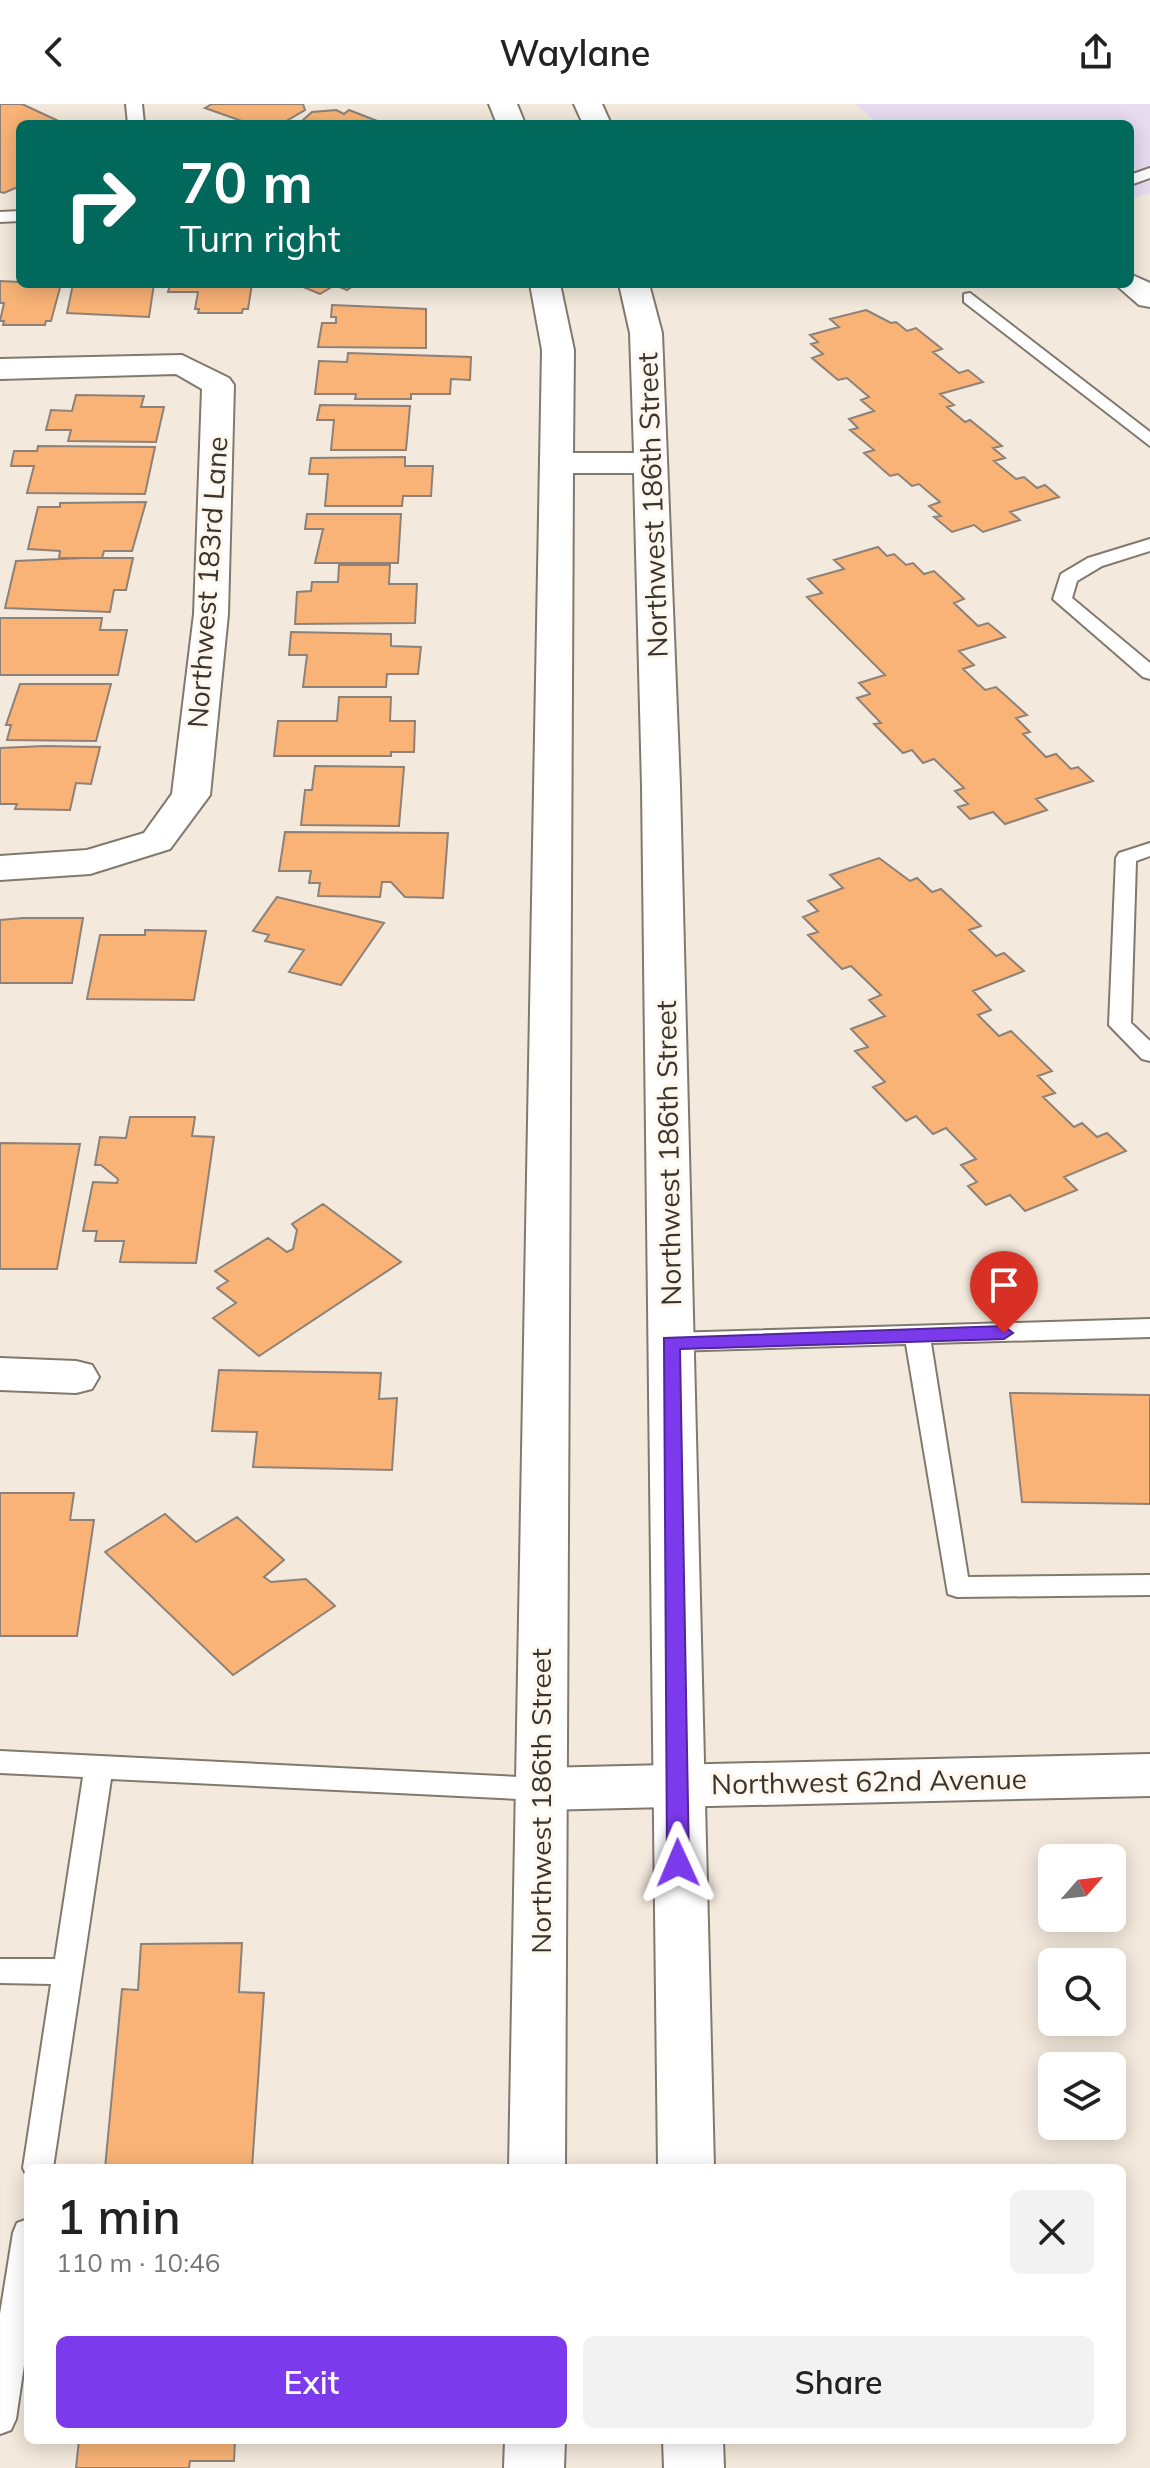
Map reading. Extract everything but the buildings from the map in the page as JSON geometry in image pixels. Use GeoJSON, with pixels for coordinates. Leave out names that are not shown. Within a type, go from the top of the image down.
{"type":"FeatureCollection","features":[{"type":"Feature","properties":{"kind":"main road","name":"Northwest 186th Street"},"geometry":{"type":"LineString","coordinates":[[537,2164],[558,350],[546,288]]}},
{"type":"Feature","properties":{"kind":"main road","name":"Northwest 186th Street"},"geometry":{"type":"LineString","coordinates":[[635,288],[646,333],[661,786],[686,2164]]}},
{"type":"Feature","properties":{"kind":"main road","name":"Northwest 183rd Lane"},"geometry":{"type":"LineString","coordinates":[[0,369],[182,364],[218,385],[211,614],[191,795],[157,841],[90,862],[0,868]]}},
{"type":"Feature","properties":{"kind":"main road"},"geometry":{"type":"LineString","coordinates":[[556,463],[651,463]]}},
{"type":"Feature","properties":{"kind":"main road"},"geometry":{"type":"LineString","coordinates":[[0,1374],[76,1377]]}},
{"type":"Feature","properties":{"kind":"main road","name":"Northwest 62nd Avenue"},"geometry":{"type":"LineString","coordinates":[[540,1789],[1150,1775]]}},
{"type":"Feature","properties":{"kind":"main road"},"geometry":{"type":"LineString","coordinates":[[534,2468],[535,2444]]}},
{"type":"Feature","properties":{"kind":"main road"},"geometry":{"type":"LineString","coordinates":[[693,2444],[694,2468]]}},
{"type":"Feature","properties":{"kind":"lane"},"geometry":{"type":"LineString","coordinates":[[970,298],[1150,441]]}},
{"type":"Feature","properties":{"kind":"lane"},"geometry":{"type":"LineString","coordinates":[[1150,545],[1095,562],[1068,578],[1062,599],[1150,673]]}},
{"type":"Feature","properties":{"kind":"lane"},"geometry":{"type":"LineString","coordinates":[[1150,849],[1126,858],[1120,1025],[1150,1054]]}},
{"type":"Feature","properties":{"kind":"lane"},"geometry":{"type":"LineString","coordinates":[[671,1342],[1150,1328]]}},
{"type":"Feature","properties":{"kind":"lane"},"geometry":{"type":"LineString","coordinates":[[917,1335],[957,1587],[1150,1585]]}},
{"type":"Feature","properties":{"kind":"lane"},"geometry":{"type":"LineString","coordinates":[[0,1762],[540,1789]]}},
{"type":"Feature","properties":{"kind":"lane"},"geometry":{"type":"LineString","coordinates":[[39,2164],[99,1766]]}},
{"type":"Feature","properties":{"kind":"lane"},"geometry":{"type":"LineString","coordinates":[[0,1971],[67,1972]]}},
{"type":"Feature","properties":{"kind":"lane"},"geometry":{"type":"LineString","coordinates":[[0,2419],[24,2260]]}},
{"type":"Feature","properties":{"kind":"shaded area"},"geometry":{"type":"Polygon","coordinates":[[[854,104],[1150,104],[1150,193],[1134,198],[1134,120],[875,120],[854,104]]]}},
{"type":"Feature","properties":{"kind":"route"},"geometry":{"type":"LineString","coordinates":[[678,1863],[671,1342],[1004,1333]]}}]}
